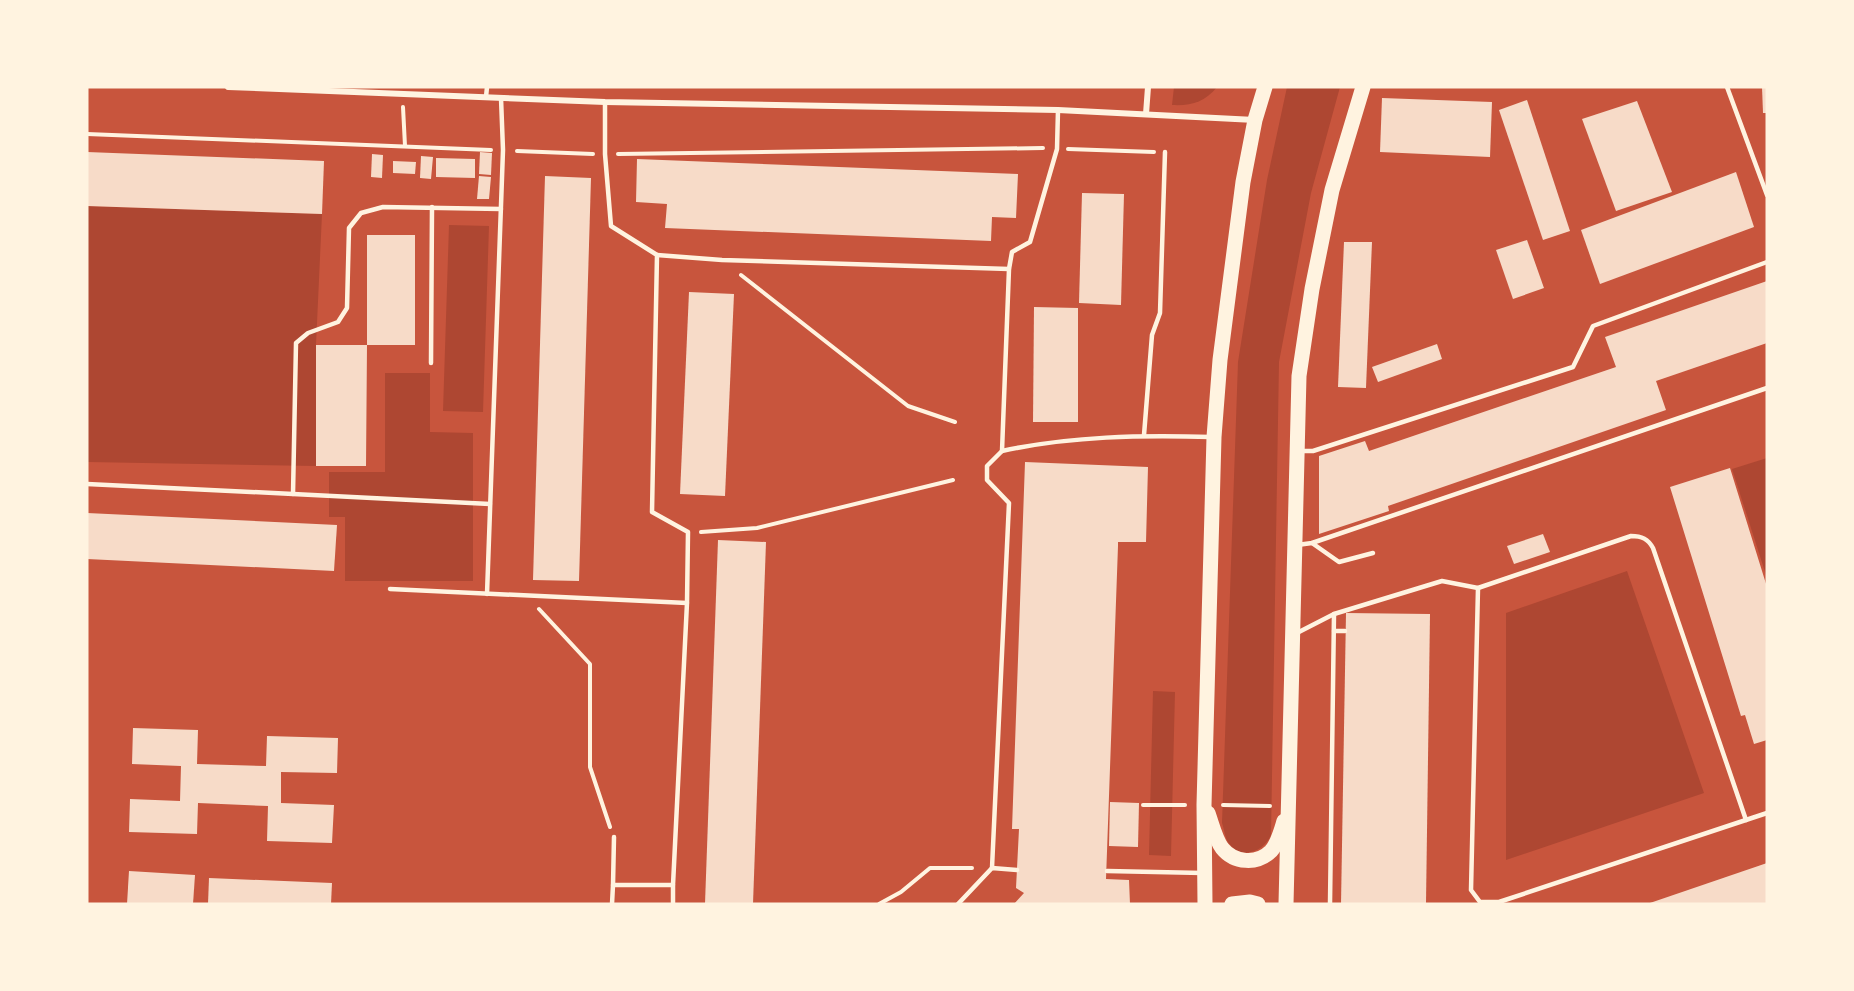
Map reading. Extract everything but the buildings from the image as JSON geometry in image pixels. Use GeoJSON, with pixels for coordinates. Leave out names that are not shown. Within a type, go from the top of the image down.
{"type":"FeatureCollection","features":[{"type":"Feature","properties":{"kind":"main road"},"geometry":{"type":"LineString","coordinates":[[1205,904],[1204,805],[1214,437],[1220,360],[1244,182],[1265,87]]}},
{"type":"Feature","properties":{"kind":"main road"},"geometry":{"type":"LineString","coordinates":[[1286,904],[1299,376],[1312,289],[1332,190],[1363,87]]}},
{"type":"Feature","properties":{"kind":"main road"},"geometry":{"type":"LineString","coordinates":[[1204,805],[1223,849],[1231,856],[1243,861],[1263,857],[1271,850],[1289,806]]}},
{"type":"Feature","properties":{"kind":"main road"},"geometry":{"type":"LineString","coordinates":[[1232,904],[1250,902],[1258,904]]}},
{"type":"Feature","properties":{"kind":"street"},"geometry":{"type":"LineString","coordinates":[[228,87],[605,102],[1058,110],[1256,120]]}},
{"type":"Feature","properties":{"kind":"street"},"geometry":{"type":"LineString","coordinates":[[1146,114],[1148,87]]}},
{"type":"Feature","properties":{"kind":"lane"},"geometry":{"type":"LineString","coordinates":[[434,95],[435,87]]}},
{"type":"Feature","properties":{"kind":"lane"},"geometry":{"type":"LineString","coordinates":[[486,97],[487,87]]}},
{"type":"Feature","properties":{"kind":"lane"},"geometry":{"type":"LineString","coordinates":[[1727,87],[1767,195]]}},
{"type":"Feature","properties":{"kind":"lane"},"geometry":{"type":"LineString","coordinates":[[487,594],[503,150],[501,98]]}},
{"type":"Feature","properties":{"kind":"lane"},"geometry":{"type":"LineString","coordinates":[[605,102],[605,154],[611,226],[657,255],[722,260],[1009,268]]}},
{"type":"Feature","properties":{"kind":"lane"},"geometry":{"type":"LineString","coordinates":[[1002,451],[1009,268],[1012,252],[1030,242],[1057,149],[1058,110]]}},
{"type":"Feature","properties":{"kind":"lane"},"geometry":{"type":"LineString","coordinates":[[1144,435],[1152,335],[1160,313],[1165,152]]}},
{"type":"Feature","properties":{"kind":"lane"},"geometry":{"type":"LineString","coordinates":[[293,494],[296,343],[308,333],[338,322],[347,308],[349,228],[361,213],[383,207],[501,209]]}},
{"type":"Feature","properties":{"kind":"lane"},"geometry":{"type":"LineString","coordinates":[[431,363],[432,207]]}},
{"type":"Feature","properties":{"kind":"lane"},"geometry":{"type":"LineString","coordinates":[[657,255],[652,512],[688,532],[687,603],[673,904]]}},
{"type":"Feature","properties":{"kind":"lane"},"geometry":{"type":"LineString","coordinates":[[1297,451],[1313,451],[1573,367],[1593,326],[1767,262]]}},
{"type":"Feature","properties":{"kind":"lane"},"geometry":{"type":"LineString","coordinates":[[1295,545],[1312,543],[1767,388]]}},
{"type":"Feature","properties":{"kind":"lane"},"geometry":{"type":"LineString","coordinates":[[958,904],[992,868],[1009,502],[987,480],[987,466],[1002,451],[1041,442],[1144,435],[1214,437]]}},
{"type":"Feature","properties":{"kind":"lane"},"geometry":{"type":"LineString","coordinates":[[87,484],[490,504]]}},
{"type":"Feature","properties":{"kind":"lane"},"geometry":{"type":"LineString","coordinates":[[1293,635],[1334,614],[1442,581],[1478,588],[1632,536],[1649,540],[1746,820]]}},
{"type":"Feature","properties":{"kind":"lane"},"geometry":{"type":"LineString","coordinates":[[1312,543],[1339,562],[1373,553]]}},
{"type":"Feature","properties":{"kind":"lane"},"geometry":{"type":"LineString","coordinates":[[1478,588],[1471,890],[1480,902],[1499,902],[1767,813]]}},
{"type":"Feature","properties":{"kind":"lane"},"geometry":{"type":"LineString","coordinates":[[390,589],[687,603]]}},
{"type":"Feature","properties":{"kind":"lane"},"geometry":{"type":"LineString","coordinates":[[1330,904],[1334,614]]}},
{"type":"Feature","properties":{"kind":"lane"},"geometry":{"type":"LineString","coordinates":[[1334,631],[1345,631]]}},
{"type":"Feature","properties":{"kind":"lane"},"geometry":{"type":"LineString","coordinates":[[612,904],[614,837]]}},
{"type":"Feature","properties":{"kind":"lane"},"geometry":{"type":"LineString","coordinates":[[992,868],[1017,870]]}},
{"type":"Feature","properties":{"kind":"lane"},"geometry":{"type":"LineString","coordinates":[[1107,871],[1205,873]]}},
{"type":"Feature","properties":{"kind":"lane"},"geometry":{"type":"LineString","coordinates":[[613,885],[673,885]]}},
{"type":"Feature","properties":{"kind":"path"},"geometry":{"type":"LineString","coordinates":[[402,94],[405,146]]}},
{"type":"Feature","properties":{"kind":"path"},"geometry":{"type":"LineString","coordinates":[[87,134],[605,154],[1028,148]]}},
{"type":"Feature","properties":{"kind":"path"},"geometry":{"type":"LineString","coordinates":[[1057,149],[1165,152]]}},
{"type":"Feature","properties":{"kind":"path"},"geometry":{"type":"LineString","coordinates":[[722,260],[908,406],[955,422]]}},
{"type":"Feature","properties":{"kind":"path"},"geometry":{"type":"LineString","coordinates":[[688,532],[757,528],[953,480]]}},
{"type":"Feature","properties":{"kind":"path"},"geometry":{"type":"LineString","coordinates":[[526,595],[590,664],[590,767],[614,837]]}},
{"type":"Feature","properties":{"kind":"path"},"geometry":{"type":"LineString","coordinates":[[1143,805],[1185,805]]}},
{"type":"Feature","properties":{"kind":"path"},"geometry":{"type":"LineString","coordinates":[[1223,805],[1271,806]]}},
{"type":"Feature","properties":{"kind":"path"},"geometry":{"type":"LineString","coordinates":[[879,904],[901,892],[930,868],[992,868]]}},
{"type":"Feature","properties":{"kind":"shaded area"},"geometry":{"type":"Polygon","coordinates":[[[1174,87],[1217,87],[1202,100],[1191,104],[1172,105],[1174,87]]]}},
{"type":"Feature","properties":{"kind":"shaded area"},"geometry":{"type":"Polygon","coordinates":[[[1287,87],[1340,87],[1311,193],[1279,362],[1271,835],[1263,846],[1245,853],[1233,848],[1228,842],[1222,823],[1238,362],[1267,180],[1287,87]]]}},
{"type":"Feature","properties":{"kind":"shaded area"},"geometry":{"type":"Polygon","coordinates":[[[87,206],[322,214],[316,345],[316,466],[87,462],[87,206]]]}},
{"type":"Feature","properties":{"kind":"shaded area"},"geometry":{"type":"Polygon","coordinates":[[[449,225],[489,226],[483,412],[443,411],[449,225]]]}},
{"type":"Feature","properties":{"kind":"shaded area"},"geometry":{"type":"Polygon","coordinates":[[[385,373],[430,373],[430,432],[473,433],[473,581],[345,581],[345,517],[329,517],[329,472],[385,472],[385,373]]]}},
{"type":"Feature","properties":{"kind":"shaded area"},"geometry":{"type":"Polygon","coordinates":[[[1767,458],[1767,578],[1732,469],[1767,458]]]}},
{"type":"Feature","properties":{"kind":"shaded area"},"geometry":{"type":"Polygon","coordinates":[[[1627,571],[1704,793],[1506,860],[1506,613],[1627,571]]]}},
{"type":"Feature","properties":{"kind":"shaded area"},"geometry":{"type":"Polygon","coordinates":[[[1153,691],[1175,692],[1171,856],[1149,855],[1153,691]]]}}]}
